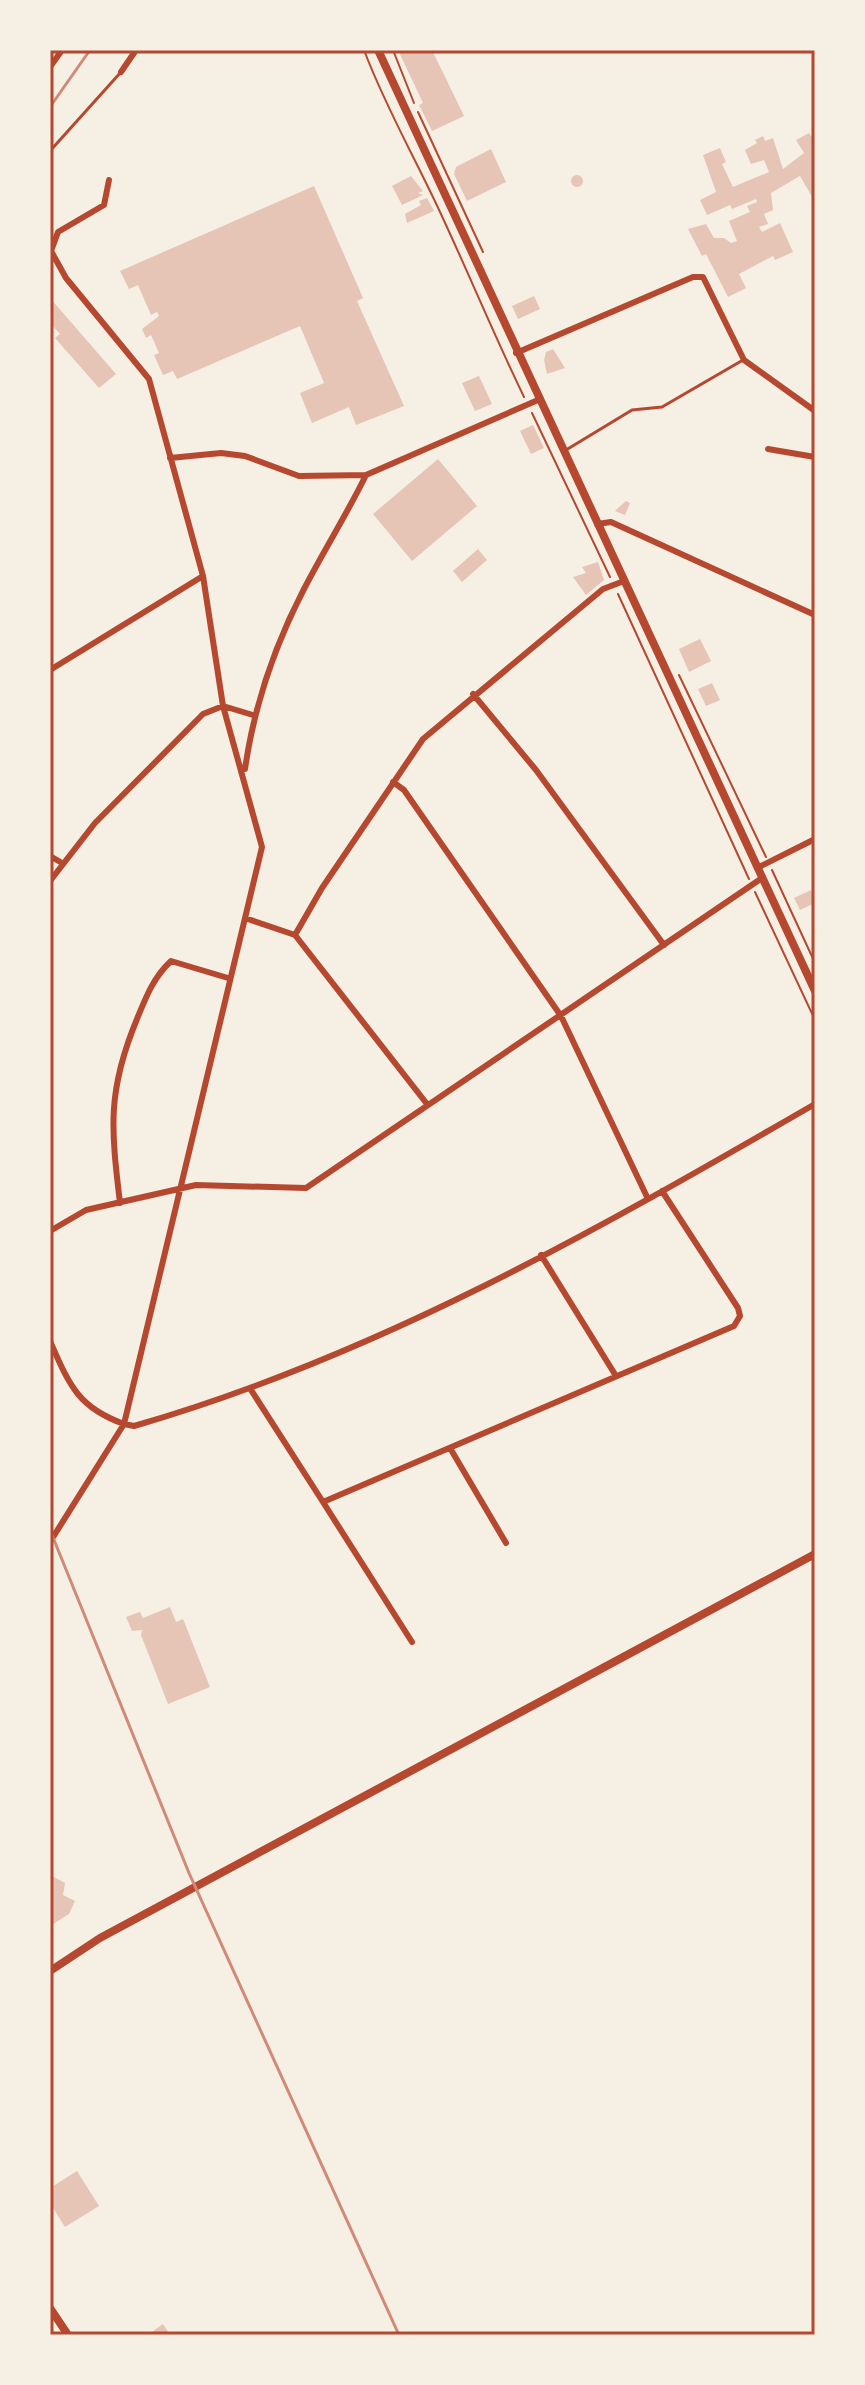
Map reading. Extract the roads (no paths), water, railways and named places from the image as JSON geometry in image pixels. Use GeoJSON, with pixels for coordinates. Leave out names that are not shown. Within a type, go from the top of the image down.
{"type":"FeatureCollection","features":[{"type":"Feature","properties":{"kind":"street"},"geometry":{"type":"LineString","coordinates":[[50,67],[62,50]]}},
{"type":"Feature","properties":{"kind":"street"},"geometry":{"type":"LineString","coordinates":[[121,72],[136,50]]}},
{"type":"Feature","properties":{"kind":"street"},"geometry":{"type":"LineString","coordinates":[[378,50],[516,353],[815,991]]}},
{"type":"Feature","properties":{"kind":"street"},"geometry":{"type":"LineString","coordinates":[[50,1542],[124,1424],[182,1187],[228,978],[262,847],[223,706],[203,576],[149,379],[66,278],[50,251],[58,232],[104,205],[109,180]]}},
{"type":"Feature","properties":{"kind":"street"},"geometry":{"type":"LineString","coordinates":[[516,353],[693,277],[703,277],[744,360],[815,411]]}},
{"type":"Feature","properties":{"kind":"street"},"geometry":{"type":"LineString","coordinates":[[170,458],[221,453],[245,456],[299,476],[366,475],[538,400]]}},
{"type":"Feature","properties":{"kind":"street"},"geometry":{"type":"LineString","coordinates":[[768,449],[815,457]]}},
{"type":"Feature","properties":{"kind":"street"},"geometry":{"type":"LineString","coordinates":[[244,773],[253,715],[303,590],[341,527],[366,475]]}},
{"type":"Feature","properties":{"kind":"street"},"geometry":{"type":"LineString","coordinates":[[597,524],[611,522],[815,615]]}},
{"type":"Feature","properties":{"kind":"street"},"geometry":{"type":"LineString","coordinates":[[50,670],[203,576]]}},
{"type":"Feature","properties":{"kind":"street"},"geometry":{"type":"LineString","coordinates":[[295,935],[322,888],[423,739],[473,694],[603,589],[624,581]]}},
{"type":"Feature","properties":{"kind":"street"},"geometry":{"type":"LineString","coordinates":[[473,694],[536,770],[664,945]]}},
{"type":"Feature","properties":{"kind":"street"},"geometry":{"type":"LineString","coordinates":[[50,881],[95,823],[203,714],[223,706],[253,715]]}},
{"type":"Feature","properties":{"kind":"street"},"geometry":{"type":"LineString","coordinates":[[393,782],[404,790],[561,1016],[648,1199]]}},
{"type":"Feature","properties":{"kind":"street"},"geometry":{"type":"LineString","coordinates":[[757,868],[815,839]]}},
{"type":"Feature","properties":{"kind":"street"},"geometry":{"type":"LineString","coordinates":[[50,856],[62,863]]}},
{"type":"Feature","properties":{"kind":"street"},"geometry":{"type":"LineString","coordinates":[[50,1231],[86,1210],[182,1187],[306,1188],[762,878]]}},
{"type":"Feature","properties":{"kind":"street"},"geometry":{"type":"LineString","coordinates":[[245,918],[295,935],[427,1104]]}},
{"type":"Feature","properties":{"kind":"street"},"geometry":{"type":"LineString","coordinates":[[120,1203],[111,1123],[117,1073],[155,976],[171,961],[228,978]]}},
{"type":"Feature","properties":{"kind":"street"},"geometry":{"type":"LineString","coordinates":[[50,1341],[79,1398],[105,1417],[124,1424],[134,1426],[251,1390],[375,1339],[541,1255],[648,1199],[815,1104]]}},
{"type":"Feature","properties":{"kind":"street"},"geometry":{"type":"LineString","coordinates":[[323,1502],[734,1326],[740,1316],[662,1191]]}},
{"type":"Feature","properties":{"kind":"street"},"geometry":{"type":"LineString","coordinates":[[541,1255],[616,1376]]}},
{"type":"Feature","properties":{"kind":"street"},"geometry":{"type":"LineString","coordinates":[[251,1390],[412,1642]]}},
{"type":"Feature","properties":{"kind":"street"},"geometry":{"type":"LineString","coordinates":[[450,1448],[506,1543]]}},
{"type":"Feature","properties":{"kind":"street"},"geometry":{"type":"LineString","coordinates":[[50,1971],[100,1938],[815,1557]]}},
{"type":"Feature","properties":{"kind":"street"},"geometry":{"type":"LineString","coordinates":[[50,2308],[68,2335]]}},
{"type":"Feature","properties":{"kind":"lane"},"geometry":{"type":"LineString","coordinates":[[50,151],[121,72]]}},
{"type":"Feature","properties":{"kind":"lane"},"geometry":{"type":"LineString","coordinates":[[563,452],[632,410],[662,407],[744,360]]}},
{"type":"Feature","properties":{"kind":"railway"},"geometry":{"type":"LineString","coordinates":[[50,107],[90,50]]}},
{"type":"Feature","properties":{"kind":"railway"},"geometry":{"type":"LineString","coordinates":[[50,1530],[189,1873],[399,2335]]}}]}
